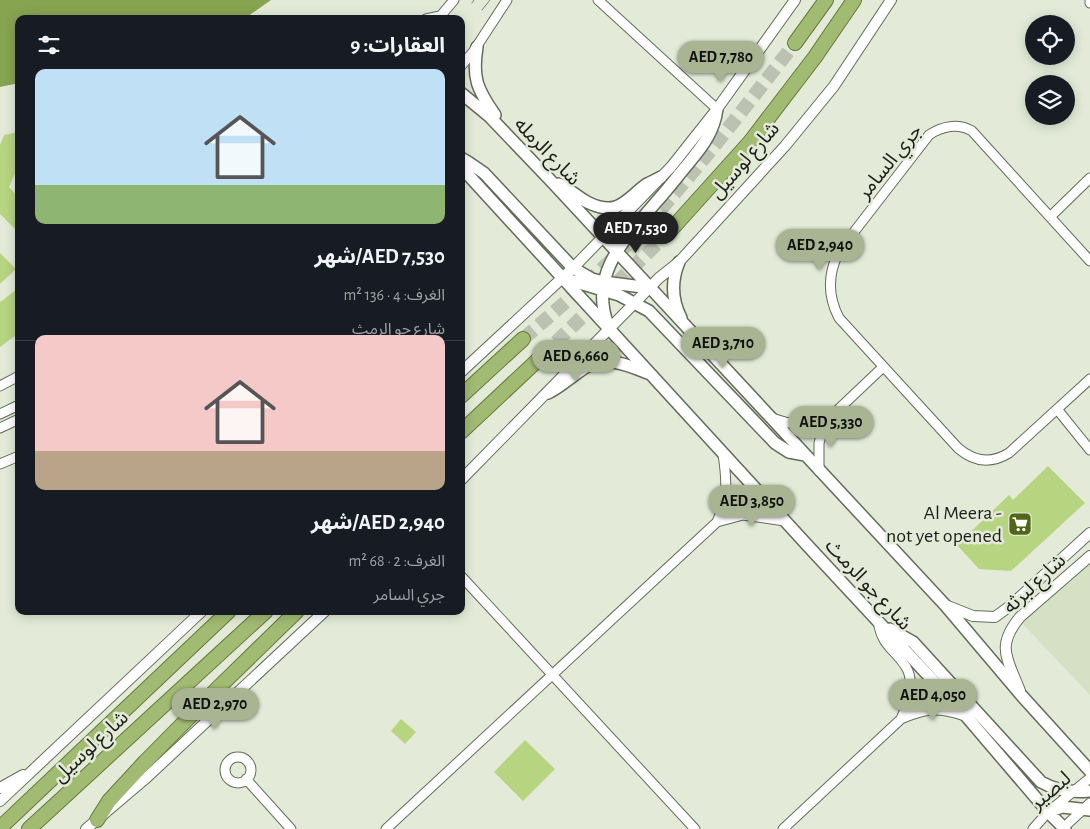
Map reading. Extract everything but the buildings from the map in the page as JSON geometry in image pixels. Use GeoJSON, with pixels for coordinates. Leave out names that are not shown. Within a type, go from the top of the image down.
{"type":"FeatureCollection","features":[{"type":"Feature","properties":{"kind":"highway"},"geometry":{"type":"LineString","coordinates":[[794,43],[826,0]]}},
{"type":"Feature","properties":{"kind":"highway","name":"شارع لوسيل"},"geometry":{"type":"LineString","coordinates":[[669,232],[750,142],[815,57],[854,0]]}},
{"type":"Feature","properties":{"kind":"highway"},"geometry":{"type":"LineString","coordinates":[[465,392],[523,339]]}},
{"type":"Feature","properties":{"kind":"highway"},"geometry":{"type":"LineString","coordinates":[[465,428],[541,357]]}},
{"type":"Feature","properties":{"kind":"highway"},"geometry":{"type":"LineString","coordinates":[[465,435],[475,418]]}},
{"type":"Feature","properties":{"kind":"highway","name":"شارع لوسيل"},"geometry":{"type":"LineString","coordinates":[[2,826],[225,615]]}},
{"type":"Feature","properties":{"kind":"highway","name":"شارع لوسيل"},"geometry":{"type":"LineString","coordinates":[[29,829],[262,615]]}},
{"type":"Feature","properties":{"kind":"highway"},"geometry":{"type":"LineString","coordinates":[[92,824],[109,801],[145,762],[293,615]]}},
{"type":"Feature","properties":{"kind":"main road"},"geometry":{"type":"LineString","coordinates":[[476,46],[474,71],[476,84],[484,100],[496,116],[500,128]]}},
{"type":"Feature","properties":{"kind":"main road","name":"شارع الرمله"},"geometry":{"type":"LineString","coordinates":[[465,95],[500,128],[604,238]]}},
{"type":"Feature","properties":{"kind":"main road"},"geometry":{"type":"LineString","coordinates":[[610,329],[604,310],[603,286],[608,266],[634,227],[658,201],[705,143],[714,125],[718,110]]}},
{"type":"Feature","properties":{"kind":"main road"},"geometry":{"type":"LineString","coordinates":[[465,160],[484,174],[573,268],[649,311],[775,443],[789,452],[804,455]]}},
{"type":"Feature","properties":{"kind":"main road"},"geometry":{"type":"LineString","coordinates":[[465,171],[563,278],[603,286],[650,288]]}},
{"type":"Feature","properties":{"kind":"main road"},"geometry":{"type":"LineString","coordinates":[[553,183],[563,186],[589,203],[603,207],[616,207],[627,202],[648,184],[661,177]]}},
{"type":"Feature","properties":{"kind":"main road","name":"شارع جو الرمث"},"geometry":{"type":"LineString","coordinates":[[604,238],[945,605],[1022,696],[1090,771]]}},
{"type":"Feature","properties":{"kind":"main road"},"geometry":{"type":"LineString","coordinates":[[679,262],[674,273],[674,300],[684,325]]}},
{"type":"Feature","properties":{"kind":"main road","name":"شارع جو الرمث"},"geometry":{"type":"LineString","coordinates":[[563,278],[966,716],[1048,812],[1064,828]]}},
{"type":"Feature","properties":{"kind":"main road"},"geometry":{"type":"LineString","coordinates":[[548,393],[588,366],[601,362],[617,362],[652,375]]}},
{"type":"Feature","properties":{"kind":"main road"},"geometry":{"type":"LineString","coordinates":[[878,621],[913,642],[1041,782],[1053,788],[1073,792],[1090,791]]}},
{"type":"Feature","properties":{"kind":"main road"},"geometry":{"type":"LineString","coordinates":[[1048,812],[1062,807],[1088,807]]}},
{"type":"Feature","properties":{"kind":"street"},"geometry":{"type":"LineString","coordinates":[[442,15],[454,0]]}},
{"type":"Feature","properties":{"kind":"street"},"geometry":{"type":"LineString","coordinates":[[465,61],[506,0]]}},
{"type":"Feature","properties":{"kind":"street"},"geometry":{"type":"LineString","coordinates":[[598,0],[718,110]]}},
{"type":"Feature","properties":{"kind":"street"},"geometry":{"type":"LineString","coordinates":[[465,368],[604,238],[661,177],[718,110],[795,0]]}},
{"type":"Feature","properties":{"kind":"street","name":"شارع لوسيل"},"geometry":{"type":"LineString","coordinates":[[465,476],[650,288],[679,262],[761,173],[834,86],[891,0]]}},
{"type":"Feature","properties":{"kind":"street","name":"جري السامر"},"geometry":{"type":"LineString","coordinates":[[1090,262],[972,132],[968,129],[952,126],[940,129],[929,135],[840,250],[832,268],[830,294],[839,318],[958,448],[970,456],[985,461],[1001,458],[1009,453],[1090,379]]}},
{"type":"Feature","properties":{"kind":"street"},"geometry":{"type":"LineString","coordinates":[[1050,217],[1090,178]]}},
{"type":"Feature","properties":{"kind":"street"},"geometry":{"type":"LineString","coordinates":[[819,471],[819,444],[825,422],[883,367]]}},
{"type":"Feature","properties":{"kind":"street"},"geometry":{"type":"LineString","coordinates":[[0,386],[15,378]]}},
{"type":"Feature","properties":{"kind":"street"},"geometry":{"type":"LineString","coordinates":[[0,414],[15,407]]}},
{"type":"Feature","properties":{"kind":"street"},"geometry":{"type":"LineString","coordinates":[[1057,409],[1090,450]]}},
{"type":"Feature","properties":{"kind":"street"},"geometry":{"type":"LineString","coordinates":[[769,417],[799,426],[825,422]]}},
{"type":"Feature","properties":{"kind":"street"},"geometry":{"type":"LineString","coordinates":[[0,428],[15,421]]}},
{"type":"Feature","properties":{"kind":"street"},"geometry":{"type":"LineString","coordinates":[[717,522],[726,496],[726,472],[723,453]]}},
{"type":"Feature","properties":{"kind":"street"},"geometry":{"type":"LineString","coordinates":[[0,464],[15,458]]}},
{"type":"Feature","properties":{"kind":"street"},"geometry":{"type":"LineString","coordinates":[[386,829],[717,522],[743,515],[785,521]]}},
{"type":"Feature","properties":{"kind":"street","name":"شارع لبرثه"},"geometry":{"type":"LineString","coordinates":[[945,605],[973,616],[994,617],[1010,606],[1090,533]]}},
{"type":"Feature","properties":{"kind":"street","name":"شارع لبرثه"},"geometry":{"type":"LineString","coordinates":[[1022,696],[1006,652],[1006,641],[1013,625],[1090,556]]}},
{"type":"Feature","properties":{"kind":"street"},"geometry":{"type":"LineString","coordinates":[[465,580],[695,829]]}},
{"type":"Feature","properties":{"kind":"street","name":"شارع لوسيل"},"geometry":{"type":"LineString","coordinates":[[0,801],[198,615]]}},
{"type":"Feature","properties":{"kind":"street"},"geometry":{"type":"LineString","coordinates":[[92,824],[145,779],[321,615]]}},
{"type":"Feature","properties":{"kind":"street"},"geometry":{"type":"LineString","coordinates":[[878,621],[879,630],[884,641],[906,666],[908,672],[910,694],[901,719]]}},
{"type":"Feature","properties":{"kind":"street"},"geometry":{"type":"LineString","coordinates":[[783,829],[901,719],[918,711],[932,709],[948,710],[966,716]]}},
{"type":"Feature","properties":{"kind":"street"},"geometry":{"type":"LineString","coordinates":[[0,788],[19,776],[31,772]]}},
{"type":"Feature","properties":{"kind":"street","name":"لبصير"},"geometry":{"type":"LineString","coordinates":[[1033,829],[1048,812],[1090,778]]}},
{"type":"Feature","properties":{"kind":"street"},"geometry":{"type":"LineString","coordinates":[[246,779],[292,829]]}},
{"type":"Feature","properties":{"kind":"street","name":"لبصير"},"geometry":{"type":"LineString","coordinates":[[1064,828],[1088,807]]}},
{"type":"Feature","properties":{"kind":"shaded area"},"geometry":{"type":"Polygon","coordinates":[[[0,0],[271,0],[250,15],[15,15],[15,84],[0,87],[0,0]]]}},
{"type":"Feature","properties":{"kind":"shaded area"},"geometry":{"type":"Polygon","coordinates":[[[1090,561],[1090,695],[1022,623],[1090,561]]]}},
{"type":"Feature","properties":{"kind":"tunnel"},"geometry":{"type":"LineString","coordinates":[[523,339],[605,267],[651,220],[707,155],[795,43]]}},
{"type":"Feature","properties":{"kind":"tunnel"},"geometry":{"type":"LineString","coordinates":[[541,357],[669,232]]}},
{"type":"Feature","properties":{"kind":"tram line"},"geometry":{"type":"LineString","coordinates":[[482,10],[490,0]]}},
{"type":"Feature","properties":{"kind":"place","name":"Al Meera - not yet opened"},"geometry":{"type":"Point","coordinates":[1020,524]}}]}
